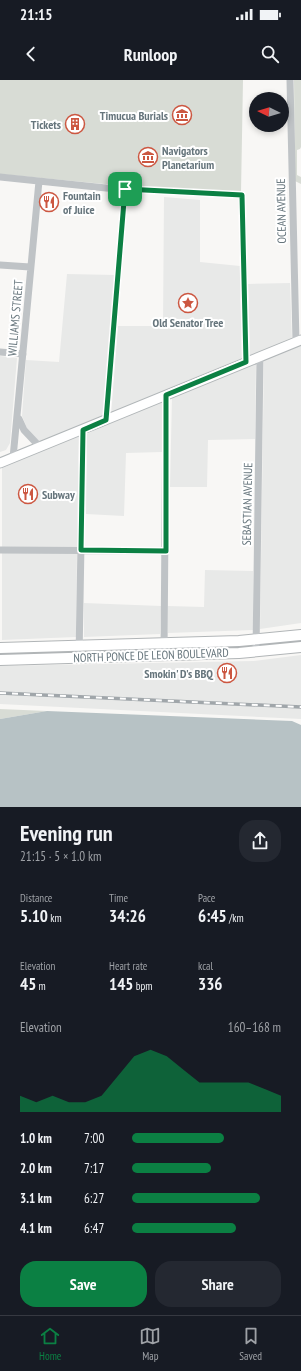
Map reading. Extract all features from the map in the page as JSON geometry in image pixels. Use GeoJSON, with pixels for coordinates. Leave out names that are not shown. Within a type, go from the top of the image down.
{"type":"FeatureCollection","features":[{"type":"Feature","properties":{"kind":"highway","name":"NORTH PONCE DE LEON BOULEVARD"},"geometry":{"type":"LineString","coordinates":[[0,648],[256,640],[301,635]]}},
{"type":"Feature","properties":{"kind":"highway","name":"NORTH PONCE DE LEON BOULEVARD"},"geometry":{"type":"LineString","coordinates":[[0,660],[256,652],[301,647]]}},
{"type":"Feature","properties":{"kind":"main road"},"geometry":{"type":"LineString","coordinates":[[0,463],[298,341]]}},
{"type":"Feature","properties":{"kind":"street","name":"OCEAN AVENUE"},"geometry":{"type":"LineString","coordinates":[[290,80],[298,341]]}},
{"type":"Feature","properties":{"kind":"street"},"geometry":{"type":"LineString","coordinates":[[0,177],[125,189],[242,195],[246,362]]}},
{"type":"Feature","properties":{"kind":"street","name":"WILLIAMS STREET"},"geometry":{"type":"LineString","coordinates":[[13,458],[39,181]]}},
{"type":"Feature","properties":{"kind":"street"},"geometry":{"type":"LineString","coordinates":[[106,420],[125,189]]}},
{"type":"Feature","properties":{"kind":"street"},"geometry":{"type":"LineString","coordinates":[[0,265],[30,267]]}},
{"type":"Feature","properties":{"kind":"street"},"geometry":{"type":"LineString","coordinates":[[0,352],[22,354]]}},
{"type":"Feature","properties":{"kind":"street","name":"SEBASTIAN AVENUE"},"geometry":{"type":"LineString","coordinates":[[256,652],[260,356]]}},
{"type":"Feature","properties":{"kind":"street"},"geometry":{"type":"LineString","coordinates":[[164,655],[166,395]]}},
{"type":"Feature","properties":{"kind":"street"},"geometry":{"type":"LineString","coordinates":[[18,416],[24,430],[40,447]]}},
{"type":"Feature","properties":{"kind":"street"},"geometry":{"type":"LineString","coordinates":[[79,658],[83,430]]}},
{"type":"Feature","properties":{"kind":"street"},"geometry":{"type":"LineString","coordinates":[[0,550],[166,551]]}},
{"type":"Feature","properties":{"kind":"shaded area"},"geometry":{"type":"Polygon","coordinates":[[[0,80],[243,80],[241,192],[125,186],[0,174],[0,80]]]}},
{"type":"Feature","properties":{"kind":"shaded area"},"geometry":{"type":"Polygon","coordinates":[[[294,80],[301,80],[301,147],[297,150],[297,175],[301,177],[301,184],[295,181],[294,80]]]}},
{"type":"Feature","properties":{"kind":"shaded area"},"geometry":{"type":"Polygon","coordinates":[[[164,197],[200,200],[200,262],[240,266],[242,360],[111,415],[118,326],[163,326],[164,197]]]}},
{"type":"Feature","properties":{"kind":"shaded area"},"geometry":{"type":"Polygon","coordinates":[[[67,274],[115,275],[103,418],[41,443],[27,428],[22,416],[26,360],[59,362],[67,274]]]}},
{"type":"Feature","properties":{"kind":"shaded area"},"geometry":{"type":"Polygon","coordinates":[[[290,283],[292,340],[250,357],[248,284],[290,283]]]}},
{"type":"Feature","properties":{"kind":"shaded area"},"geometry":{"type":"Polygon","coordinates":[[[301,343],[301,623],[260,629],[264,359],[301,343]]]}},
{"type":"Feature","properties":{"kind":"shaded area"},"geometry":{"type":"Polygon","coordinates":[[[0,356],[17,358],[10,443],[6,450],[0,452],[0,356]]]}},
{"type":"Feature","properties":{"kind":"shaded area"},"geometry":{"type":"Polygon","coordinates":[[[256,362],[255,439],[208,440],[207,487],[170,487],[172,396],[256,362]]]}},
{"type":"Feature","properties":{"kind":"shaded area"},"geometry":{"type":"Polygon","coordinates":[[[164,399],[162,452],[126,453],[124,516],[86,514],[87,434],[107,423],[164,399]]]}},
{"type":"Feature","properties":{"kind":"shaded area"},"geometry":{"type":"Polygon","coordinates":[[[79,435],[78,547],[2,547],[2,466],[79,435]]]}},
{"type":"Feature","properties":{"kind":"shaded area"},"geometry":{"type":"Polygon","coordinates":[[[2,553],[77,553],[76,637],[2,640],[2,553]]]}},
{"type":"Feature","properties":{"kind":"shaded area"},"geometry":{"type":"Polygon","coordinates":[[[205,570],[253,571],[253,630],[168,633],[168,606],[204,607],[205,570]]]}},
{"type":"Feature","properties":{"kind":"shaded area"},"geometry":{"type":"Polygon","coordinates":[[[84,603],[161,606],[160,634],[84,637],[84,603]]]}},
{"type":"Feature","properties":{"kind":"shaded area"},"geometry":{"type":"Polygon","coordinates":[[[301,655],[301,719],[0,704],[0,666],[253,661],[301,655]]]}},
{"type":"Feature","properties":{"kind":"shaded area"},"geometry":{"type":"Polygon","coordinates":[[[0,709],[47,711],[0,719],[0,709]]]}},
{"type":"Feature","properties":{"kind":"shaded area"},"geometry":{"type":"Polygon","coordinates":[[[47,711],[292,721],[301,725],[301,807],[0,807],[0,719],[47,711]]]}},
{"type":"Feature","properties":{"kind":"railway"},"geometry":{"type":"LineString","coordinates":[[0,693],[301,707]]}},
{"type":"Feature","properties":{"kind":"place","name":"Timucua Burials"},"geometry":{"type":"Point","coordinates":[182,115]}},
{"type":"Feature","properties":{"kind":"place","name":"Tickets"},"geometry":{"type":"Point","coordinates":[75,124]}},
{"type":"Feature","properties":{"kind":"place","name":"Navigators Planetarium"},"geometry":{"type":"Point","coordinates":[148,157]}},
{"type":"Feature","properties":{"kind":"place","name":"Fountain of Juice"},"geometry":{"type":"Point","coordinates":[49,202]}},
{"type":"Feature","properties":{"kind":"place","name":"Old Senator Tree"},"geometry":{"type":"Point","coordinates":[188,303]}},
{"type":"Feature","properties":{"kind":"place","name":"Subway"},"geometry":{"type":"Point","coordinates":[28,494]}},
{"type":"Feature","properties":{"kind":"place","name":"Smokin' D's BBQ"},"geometry":{"type":"Point","coordinates":[227,673]}},
{"type":"Feature","properties":{"kind":"route"},"geometry":{"type":"LineString","coordinates":[[125,189],[242,195],[246,362],[166,395],[166,551],[81,550],[83,430],[106,420],[125,189]]}}]}
